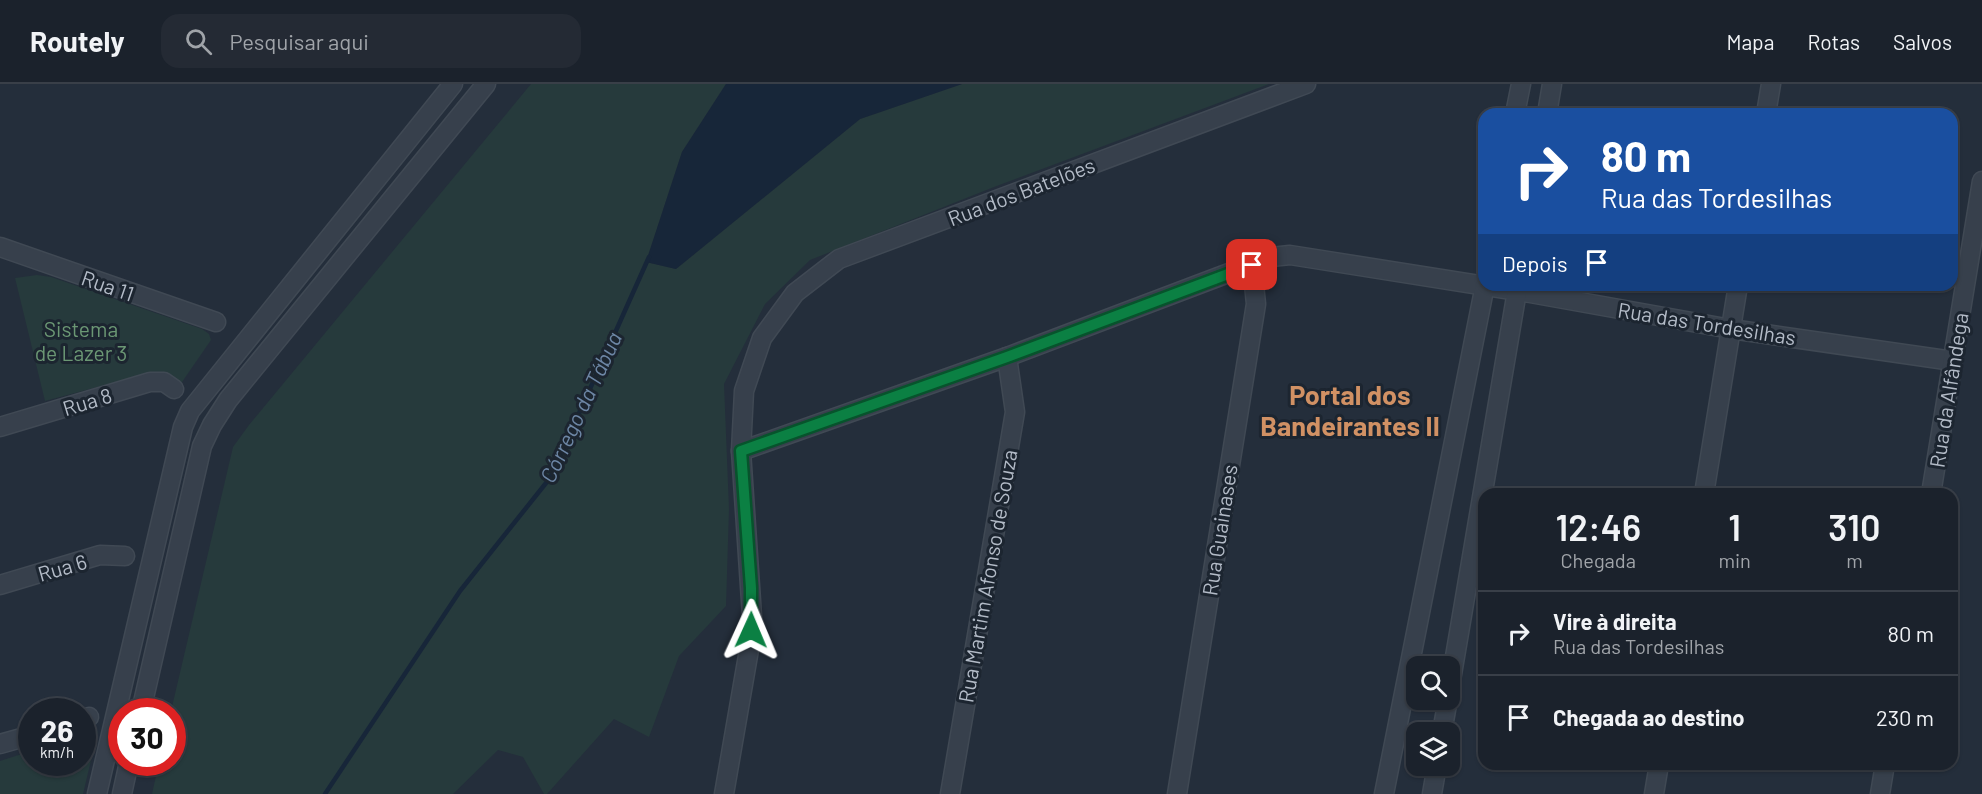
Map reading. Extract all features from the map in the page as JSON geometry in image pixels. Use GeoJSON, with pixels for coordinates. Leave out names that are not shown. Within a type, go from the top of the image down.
{"type":"FeatureCollection","features":[{"type":"Feature","properties":{"kind":"street"},"geometry":{"type":"LineString","coordinates":[[97,794],[155,555],[183,427],[190,411],[453,84]]}},
{"type":"Feature","properties":{"kind":"street"},"geometry":{"type":"LineString","coordinates":[[144,698],[202,446],[212,425],[228,399],[486,84]]}},
{"type":"Feature","properties":{"kind":"street","name":"Rua dos Batelões"},"geometry":{"type":"LineString","coordinates":[[724,794],[750,644],[752,616],[741,451],[744,390],[762,338],[795,292],[839,259],[1306,84]]}},
{"type":"Feature","properties":{"kind":"street"},"geometry":{"type":"LineString","coordinates":[[1516,108],[1521,84]]}},
{"type":"Feature","properties":{"kind":"street"},"geometry":{"type":"LineString","coordinates":[[1548,108],[1552,84]]}},
{"type":"Feature","properties":{"kind":"street"},"geometry":{"type":"LineString","coordinates":[[1767,108],[1771,84]]}},
{"type":"Feature","properties":{"kind":"street","name":"Rua da Alfândega"},"geometry":{"type":"LineString","coordinates":[[1932,488],[1982,181]]}},
{"type":"Feature","properties":{"kind":"street","name":"Rua 11"},"geometry":{"type":"LineString","coordinates":[[0,248],[216,322]]}},
{"type":"Feature","properties":{"kind":"street","name":"Rua das Tordesilhas"},"geometry":{"type":"LineString","coordinates":[[741,451],[1007,357],[1270,257],[1290,255],[1478,284]]}},
{"type":"Feature","properties":{"kind":"street","name":"Rua Guainases"},"geometry":{"type":"LineString","coordinates":[[1176,794],[1256,304],[1252,265]]}},
{"type":"Feature","properties":{"kind":"street"},"geometry":{"type":"LineString","coordinates":[[1384,794],[1484,291]]}},
{"type":"Feature","properties":{"kind":"street"},"geometry":{"type":"LineString","coordinates":[[1483,488],[1516,291]]}},
{"type":"Feature","properties":{"kind":"street","name":"Rua das Tordesilhas"},"geometry":{"type":"LineString","coordinates":[[1533,291],[1731,329],[1953,361]]}},
{"type":"Feature","properties":{"kind":"street"},"geometry":{"type":"LineString","coordinates":[[1705,488],[1737,291]]}},
{"type":"Feature","properties":{"kind":"street","name":"Rua Martim Afonso de Souza"},"geometry":{"type":"LineString","coordinates":[[950,794],[1016,412],[1007,357]]}},
{"type":"Feature","properties":{"kind":"street","name":"Rua 8"},"geometry":{"type":"LineString","coordinates":[[0,427],[150,382],[164,382],[174,389]]}},
{"type":"Feature","properties":{"kind":"street"},"geometry":{"type":"LineString","coordinates":[[1455,656],[1478,520]]}},
{"type":"Feature","properties":{"kind":"street","name":"Rua 6"},"geometry":{"type":"LineString","coordinates":[[0,585],[100,555],[125,556]]}},
{"type":"Feature","properties":{"kind":"street"},"geometry":{"type":"LineString","coordinates":[[155,555],[177,562]]}},
{"type":"Feature","properties":{"kind":"street"},"geometry":{"type":"LineString","coordinates":[[0,744],[18,739]]}},
{"type":"Feature","properties":{"kind":"street"},"geometry":{"type":"LineString","coordinates":[[1654,794],[1658,770]]}},
{"type":"Feature","properties":{"kind":"street"},"geometry":{"type":"LineString","coordinates":[[1880,794],[1884,770]]}},
{"type":"Feature","properties":{"kind":"street"},"geometry":{"type":"LineString","coordinates":[[122,794],[126,776]]}},
{"type":"Feature","properties":{"kind":"street"},"geometry":{"type":"LineString","coordinates":[[1432,794],[1435,776]]}},
{"type":"Feature","properties":{"kind":"green space"},"geometry":{"type":"Polygon","coordinates":[[[531,84],[726,84],[682,152],[646,262],[676,269],[860,119],[962,84],[1269,84],[994,187],[810,260],[765,304],[724,384],[729,509],[726,606],[679,656],[649,737],[614,719],[547,794],[544,794],[523,757],[498,750],[453,794],[152,794],[156,776],[186,776],[186,698],[174,698],[233,447],[531,84]]]}},
{"type":"Feature","properties":{"kind":"green space","name":"Sistema de Lazer 3"},"geometry":{"type":"Polygon","coordinates":[[[37,275],[51,277],[202,329],[209,334],[211,340],[182,382],[174,382],[162,375],[146,374],[45,401],[15,278],[37,275]]]}},
{"type":"Feature","properties":{"kind":"green space"},"geometry":{"type":"Polygon","coordinates":[[[18,755],[18,776],[87,776],[83,794],[0,794],[0,761],[18,755]]]}},
{"type":"Feature","properties":{"kind":"water"},"geometry":{"type":"Polygon","coordinates":[[[726,84],[962,84],[860,119],[676,269],[646,262],[682,152],[726,84]]]}},
{"type":"Feature","properties":{"kind":"waterway","name":"Córrego da Tábua"},"geometry":{"type":"LineString","coordinates":[[325,794],[460,591],[550,478],[649,257]]}},
{"type":"Feature","properties":{"kind":"district","name":"Portal dos Bandeirantes II"},"geometry":{"type":"Point","coordinates":[1350,410]}},
{"type":"Feature","properties":{"kind":"route"},"geometry":{"type":"LineString","coordinates":[[751,630],[751,588],[741,451],[1007,357],[1252,265]]}}]}
